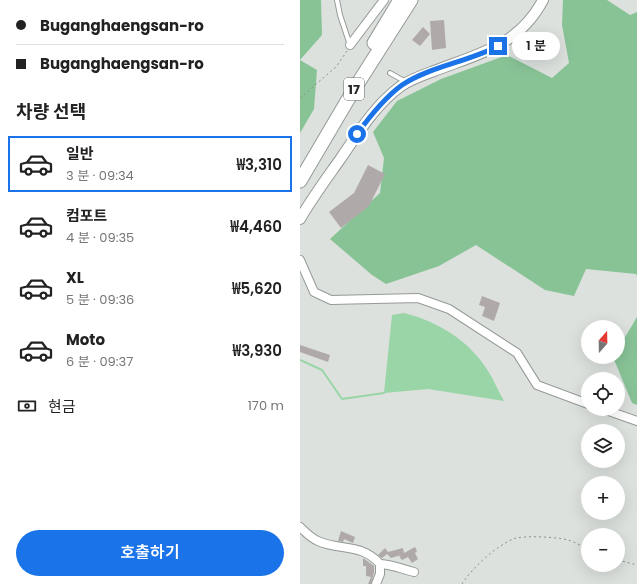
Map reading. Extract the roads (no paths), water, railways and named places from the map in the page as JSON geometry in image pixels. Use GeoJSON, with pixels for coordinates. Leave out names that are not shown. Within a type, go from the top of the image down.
{"type":"FeatureCollection","features":[{"type":"Feature","properties":{"kind":"highway","name":"17"},"geometry":{"type":"LineString","coordinates":[[300,165],[400,0]]}},
{"type":"Feature","properties":{"kind":"highway","name":"17"},"geometry":{"type":"LineString","coordinates":[[300,181],[353,91],[411,0]]}},
{"type":"Feature","properties":{"kind":"street"},"geometry":{"type":"LineString","coordinates":[[350,45],[384,0]]}},
{"type":"Feature","properties":{"kind":"street"},"geometry":{"type":"LineString","coordinates":[[300,219],[365,124],[386,98],[407,83],[452,64],[483,54],[498,46],[516,34],[529,21],[543,0]]}},
{"type":"Feature","properties":{"kind":"street"},"geometry":{"type":"LineString","coordinates":[[300,260],[314,292],[331,300],[418,298],[449,309],[517,353],[537,385],[581,401]]}},
{"type":"Feature","properties":{"kind":"street"},"geometry":{"type":"LineString","coordinates":[[623,416],[637,421]]}},
{"type":"Feature","properties":{"kind":"street"},"geometry":{"type":"LineString","coordinates":[[300,527],[317,540],[364,551],[373,556],[380,564],[380,574],[376,584]]}},
{"type":"Feature","properties":{"kind":"street"},"geometry":{"type":"LineString","coordinates":[[380,564],[394,565],[404,570],[414,572]]}},
{"type":"Feature","properties":{"kind":"lane"},"geometry":{"type":"LineString","coordinates":[[337,0],[340,15],[350,45]]}},
{"type":"Feature","properties":{"kind":"lane"},"geometry":{"type":"LineString","coordinates":[[390,73],[407,83]]}},
{"type":"Feature","properties":{"kind":"waterway"},"geometry":{"type":"LineString","coordinates":[[300,360],[322,370],[342,399],[384,393]]}}]}
